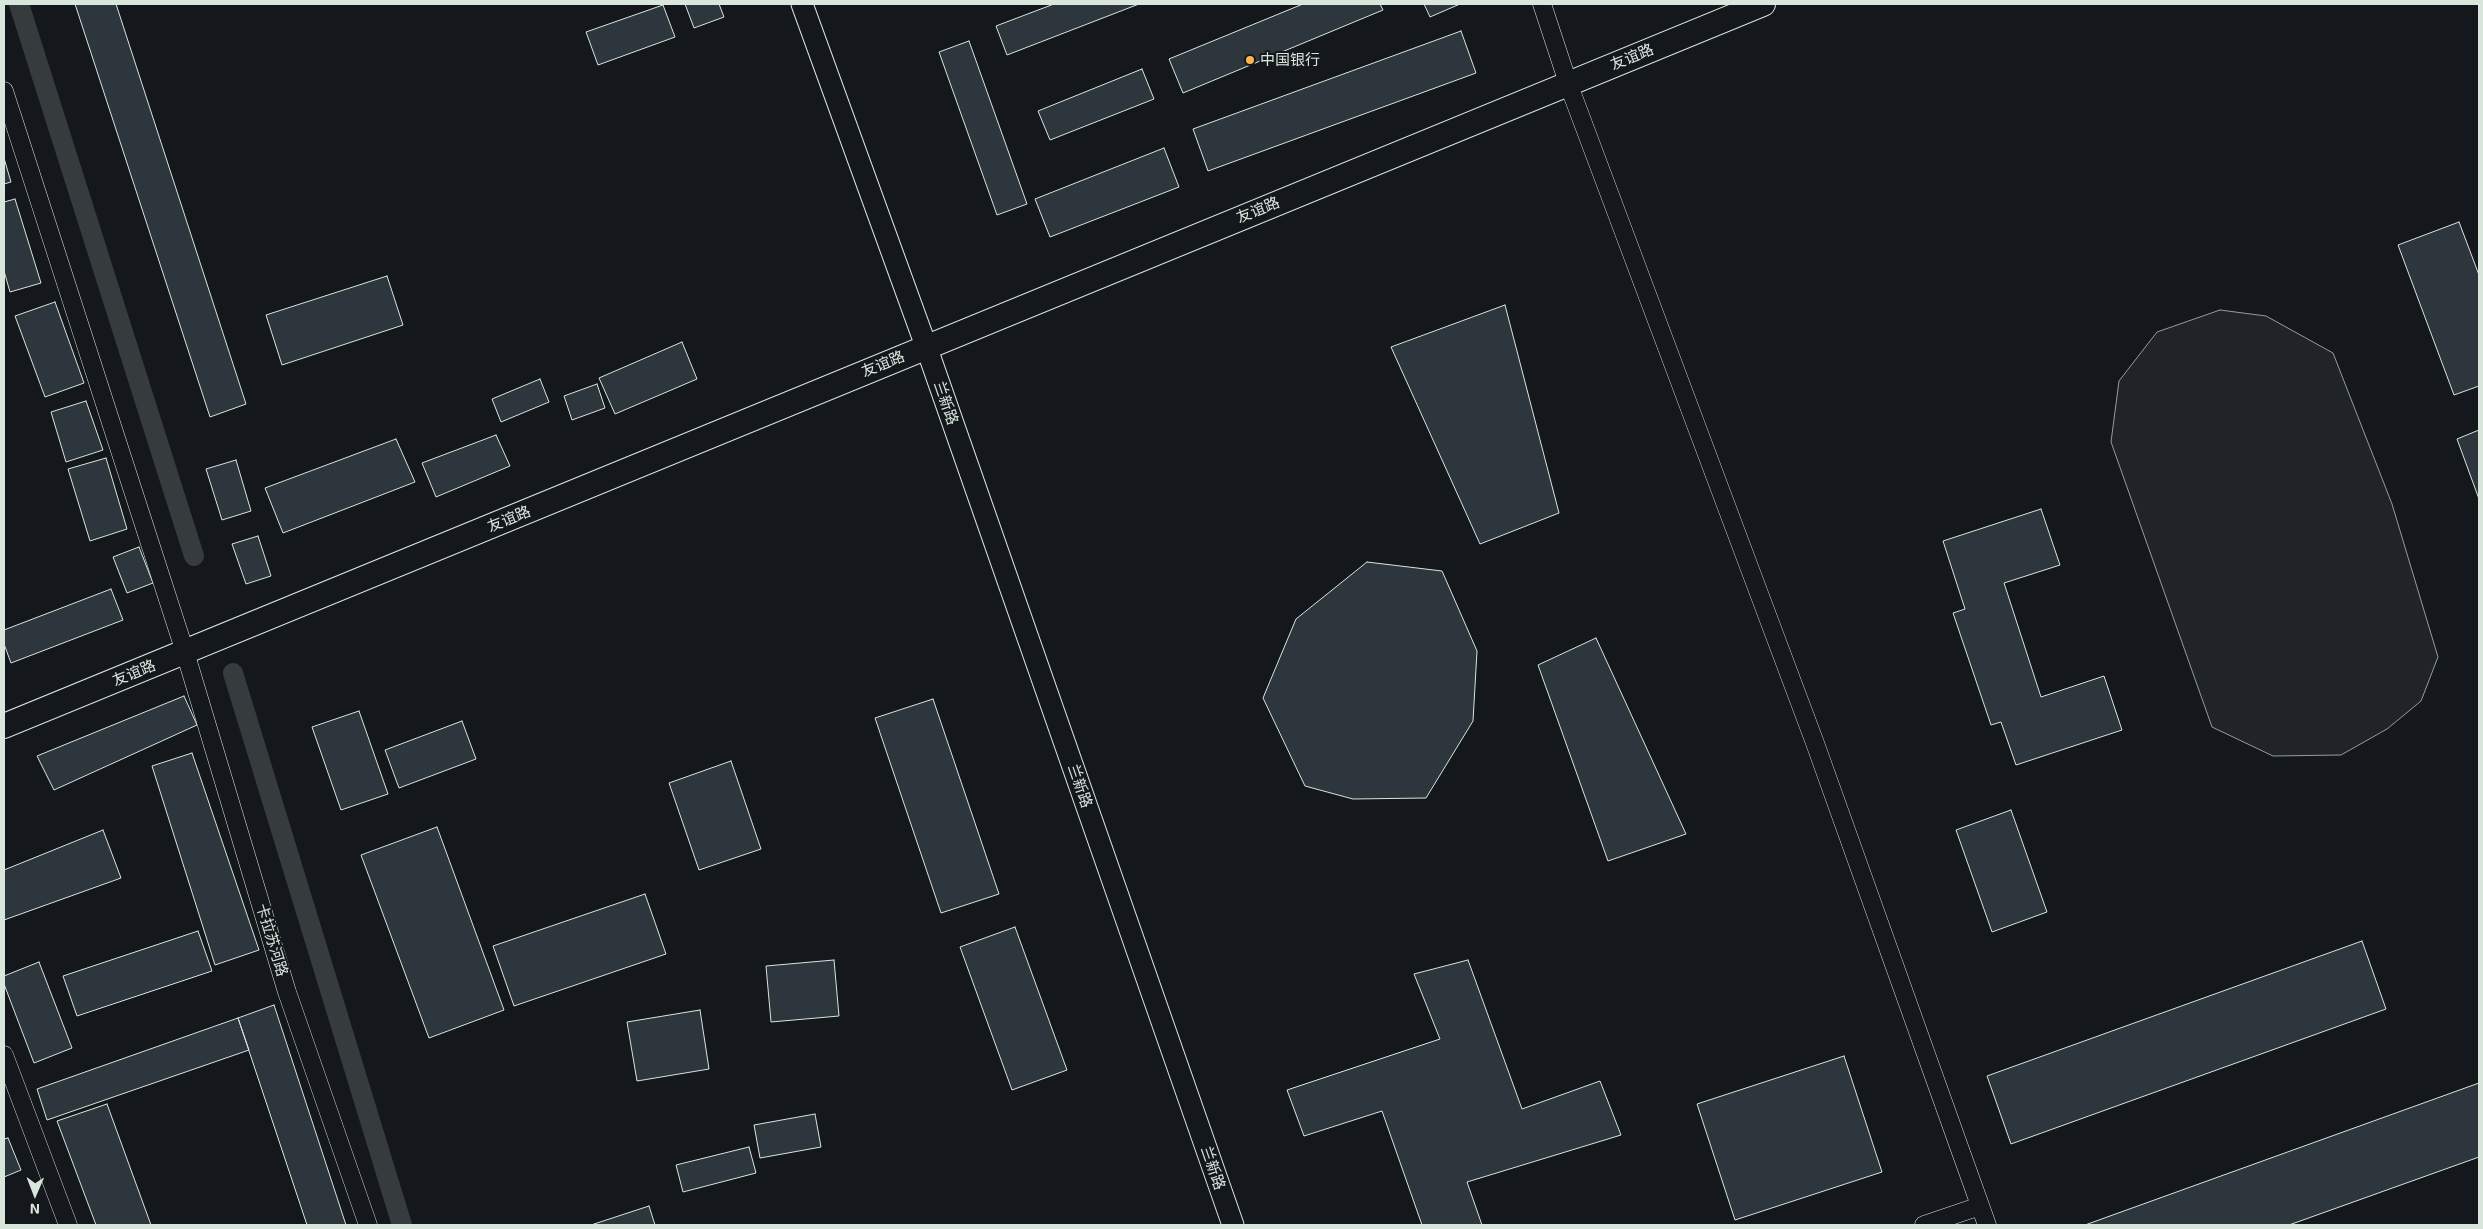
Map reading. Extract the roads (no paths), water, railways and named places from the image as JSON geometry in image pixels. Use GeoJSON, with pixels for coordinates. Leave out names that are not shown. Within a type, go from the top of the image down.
{"type":"FeatureCollection","features":[{"type":"Feature","properties":{"kind":"main road","name":"友谊路"},"geometry":{"type":"LineString","coordinates":[[4,726],[1568,82],[1763,4]]}},
{"type":"Feature","properties":{"kind":"street","name":"兰新路"},"geometry":{"type":"LineString","coordinates":[[802,4],[926,346],[1233,1225]]}},
{"type":"Feature","properties":{"kind":"street"},"geometry":{"type":"LineString","coordinates":[[1542,4],[1568,82],[1815,744],[1987,1225]]}},
{"type":"Feature","properties":{"kind":"street","name":"卡拉苏河路"},"geometry":{"type":"LineString","coordinates":[[4,91],[186,652],[287,992],[368,1225]]}},
{"type":"Feature","properties":{"kind":"street"},"geometry":{"type":"LineString","coordinates":[[4,1055],[68,1225]]}},
{"type":"Feature","properties":{"kind":"street"},"geometry":{"type":"LineString","coordinates":[[1924,1225],[1980,1206]]}},
{"type":"Feature","properties":{"kind":"waterway"},"geometry":{"type":"LineString","coordinates":[[19,4],[194,556]]}},
{"type":"Feature","properties":{"kind":"waterway"},"geometry":{"type":"LineString","coordinates":[[233,673],[402,1225]]}},
{"type":"Feature","properties":{"kind":"place","name":"中国银行"},"geometry":{"type":"Point","coordinates":[1250,60]}}]}
